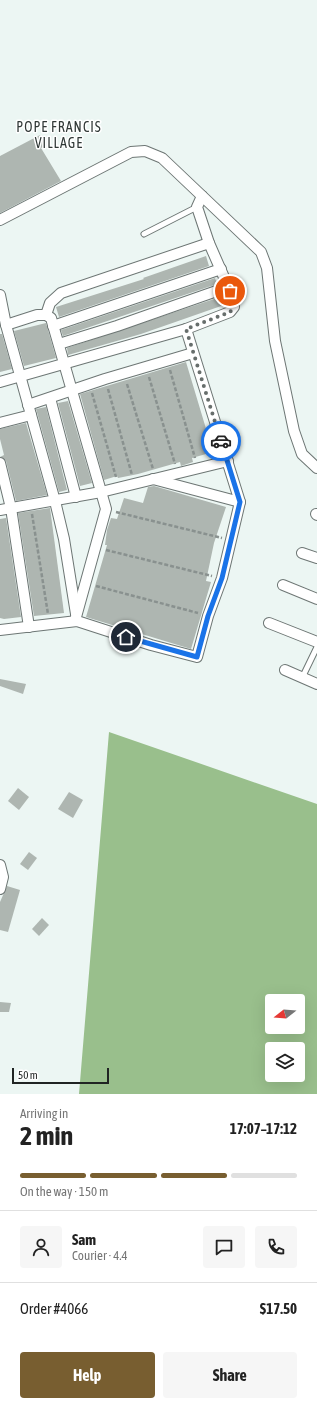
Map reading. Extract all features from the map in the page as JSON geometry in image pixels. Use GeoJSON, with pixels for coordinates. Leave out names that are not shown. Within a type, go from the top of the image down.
{"type":"FeatureCollection","features":[{"type":"Feature","properties":{"kind":"street"},"geometry":{"type":"LineString","coordinates":[[0,220],[131,152],[145,151],[162,158],[261,252],[267,268],[275,342],[294,431],[302,454],[317,468]]}},
{"type":"Feature","properties":{"kind":"street"},"geometry":{"type":"LineString","coordinates":[[0,382],[186,329],[230,312],[234,307],[228,287],[209,243],[197,207],[202,196]]}},
{"type":"Feature","properties":{"kind":"street"},"geometry":{"type":"LineString","coordinates":[[46,314],[50,303],[61,293],[209,243]]}},
{"type":"Feature","properties":{"kind":"street"},"geometry":{"type":"LineString","coordinates":[[53,326],[221,269]]}},
{"type":"Feature","properties":{"kind":"street"},"geometry":{"type":"LineString","coordinates":[[59,344],[117,326],[228,287]]}},
{"type":"Feature","properties":{"kind":"street"},"geometry":{"type":"LineString","coordinates":[[0,295],[6,324],[55,501],[64,539],[76,619]]}},
{"type":"Feature","properties":{"kind":"street"},"geometry":{"type":"LineString","coordinates":[[6,324],[37,315],[46,314],[51,318],[106,509],[76,619]]}},
{"type":"Feature","properties":{"kind":"street"},"geometry":{"type":"LineString","coordinates":[[0,630],[50,624],[76,619],[151,645],[197,657],[208,616],[222,578],[240,502],[186,329]]}},
{"type":"Feature","properties":{"kind":"street"},"geometry":{"type":"LineString","coordinates":[[0,423],[30,410],[50,398],[105,379],[193,353]]}},
{"type":"Feature","properties":{"kind":"street"},"geometry":{"type":"LineString","coordinates":[[50,398],[76,497]]}},
{"type":"Feature","properties":{"kind":"street"},"geometry":{"type":"LineString","coordinates":[[0,510],[31,506],[101,492],[228,461]]}},
{"type":"Feature","properties":{"kind":"street"},"geometry":{"type":"LineString","coordinates":[[0,463],[11,508],[29,627]]}},
{"type":"Feature","properties":{"kind":"street"},"geometry":{"type":"LineString","coordinates":[[154,478],[240,502]]}},
{"type":"Feature","properties":{"kind":"street"},"geometry":{"type":"LineString","coordinates":[[302,552],[317,558]]}},
{"type":"Feature","properties":{"kind":"street"},"geometry":{"type":"LineString","coordinates":[[283,585],[317,599]]}},
{"type":"Feature","properties":{"kind":"street"},"geometry":{"type":"LineString","coordinates":[[269,623],[317,642]]}},
{"type":"Feature","properties":{"kind":"street"},"geometry":{"type":"LineString","coordinates":[[285,670],[317,684]]}},
{"type":"Feature","properties":{"kind":"street"},"geometry":{"type":"LineString","coordinates":[[0,865],[3,877],[0,889]]}},
{"type":"Feature","properties":{"kind":"lane"},"geometry":{"type":"LineString","coordinates":[[144,234],[197,207]]}},
{"type":"Feature","properties":{"kind":"lane"},"geometry":{"type":"LineString","coordinates":[[302,678],[317,647]]}},
{"type":"Feature","properties":{"kind":"path"},"geometry":{"type":"LineString","coordinates":[[168,361],[198,468]]}},
{"type":"Feature","properties":{"kind":"path"},"geometry":{"type":"LineString","coordinates":[[147,367],[178,472]]}},
{"type":"Feature","properties":{"kind":"path"},"geometry":{"type":"LineString","coordinates":[[124,374],[154,478]]}},
{"type":"Feature","properties":{"kind":"path"},"geometry":{"type":"LineString","coordinates":[[105,379],[134,483]]}},
{"type":"Feature","properties":{"kind":"path"},"geometry":{"type":"LineString","coordinates":[[90,384],[119,487]]}},
{"type":"Feature","properties":{"kind":"path"},"geometry":{"type":"LineString","coordinates":[[31,506],[50,624]]}},
{"type":"Feature","properties":{"kind":"path"},"geometry":{"type":"LineString","coordinates":[[106,509],[230,540]]}},
{"type":"Feature","properties":{"kind":"path"},"geometry":{"type":"LineString","coordinates":[[96,548],[222,578]]}},
{"type":"Feature","properties":{"kind":"path"},"geometry":{"type":"LineString","coordinates":[[86,583],[208,616]]}},
{"type":"Feature","properties":{"kind":"green space"},"geometry":{"type":"Polygon","coordinates":[[[109,732],[317,804],[317,1094],[79,1094],[109,732]]]}},
{"type":"Feature","properties":{"kind":"building"},"geometry":{"type":"Polygon","coordinates":[[[40,135],[46,146],[41,148],[61,181],[0,213],[0,156],[40,135]]]}},
{"type":"Feature","properties":{"kind":"building"},"geometry":{"type":"Polygon","coordinates":[[[206,256],[209,266],[59,317],[56,307],[144,279],[143,278],[206,256]]]}},
{"type":"Feature","properties":{"kind":"building"},"geometry":{"type":"Polygon","coordinates":[[[215,278],[217,284],[63,336],[61,330],[215,278]]]}},
{"type":"Feature","properties":{"kind":"building"},"geometry":{"type":"Polygon","coordinates":[[[220,297],[224,305],[141,334],[68,355],[67,348],[220,297]]]}},
{"type":"Feature","properties":{"kind":"building"},"geometry":{"type":"Polygon","coordinates":[[[46,323],[56,358],[24,366],[14,331],[46,323]]]}},
{"type":"Feature","properties":{"kind":"building"},"geometry":{"type":"Polygon","coordinates":[[[0,334],[2,334],[12,369],[0,372],[0,334]]]}},
{"type":"Feature","properties":{"kind":"building"},"geometry":{"type":"Polygon","coordinates":[[[186,362],[213,452],[192,458],[193,462],[181,466],[180,462],[138,474],[118,478],[117,476],[104,480],[80,394],[186,362]]]}},
{"type":"Feature","properties":{"kind":"building"},"geometry":{"type":"Polygon","coordinates":[[[68,401],[92,483],[80,486],[58,403],[68,401]]]}},
{"type":"Feature","properties":{"kind":"building"},"geometry":{"type":"Polygon","coordinates":[[[46,407],[67,490],[59,492],[36,409],[46,407]]]}},
{"type":"Feature","properties":{"kind":"building"},"geometry":{"type":"Polygon","coordinates":[[[26,423],[47,495],[16,501],[6,461],[0,457],[4,455],[0,439],[0,429],[26,423]]]}},
{"type":"Feature","properties":{"kind":"building"},"geometry":{"type":"Polygon","coordinates":[[[154,486],[226,507],[214,543],[206,581],[211,582],[191,649],[86,617],[107,545],[105,545],[107,530],[111,518],[117,519],[124,498],[143,503],[148,487],[154,486]]]}},
{"type":"Feature","properties":{"kind":"building"},"geometry":{"type":"Polygon","coordinates":[[[50,508],[64,613],[34,616],[18,513],[50,508]]]}},
{"type":"Feature","properties":{"kind":"building"},"geometry":{"type":"Polygon","coordinates":[[[6,518],[21,617],[4,619],[0,618],[0,519],[6,518]]]}},
{"type":"Feature","properties":{"kind":"building"},"geometry":{"type":"Polygon","coordinates":[[[0,679],[26,684],[23,694],[0,686],[0,679]]]}},
{"type":"Feature","properties":{"kind":"building"},"geometry":{"type":"Polygon","coordinates":[[[18,788],[29,797],[19,810],[8,801],[18,788]]]}},
{"type":"Feature","properties":{"kind":"building"},"geometry":{"type":"Polygon","coordinates":[[[69,792],[83,800],[73,818],[58,809],[69,792]]]}},
{"type":"Feature","properties":{"kind":"building"},"geometry":{"type":"Polygon","coordinates":[[[29,852],[37,858],[28,870],[20,864],[29,852]]]}},
{"type":"Feature","properties":{"kind":"building"},"geometry":{"type":"Polygon","coordinates":[[[7,886],[20,890],[8,932],[0,930],[0,902],[7,886]]]}},
{"type":"Feature","properties":{"kind":"building"},"geometry":{"type":"Polygon","coordinates":[[[42,918],[49,925],[39,936],[32,929],[42,918]]]}},
{"type":"Feature","properties":{"kind":"building"},"geometry":{"type":"Polygon","coordinates":[[[0,1002],[11,1003],[9,1012],[0,1012],[0,1002]]]}},
{"type":"Feature","properties":{"kind":"way so far"},"geometry":{"type":"LineString","coordinates":[[221,441],[186,329],[230,312],[234,307],[230,291]]}},
{"type":"Feature","properties":{"kind":"district","name":"POPE FRANCIS VILLAGE"},"geometry":{"type":"Point","coordinates":[59,136]}},
{"type":"Feature","properties":{"kind":"route"},"geometry":{"type":"LineString","coordinates":[[126,637],[197,657],[202,637],[206,629],[208,616],[222,578],[240,502],[221,441]]}}]}
